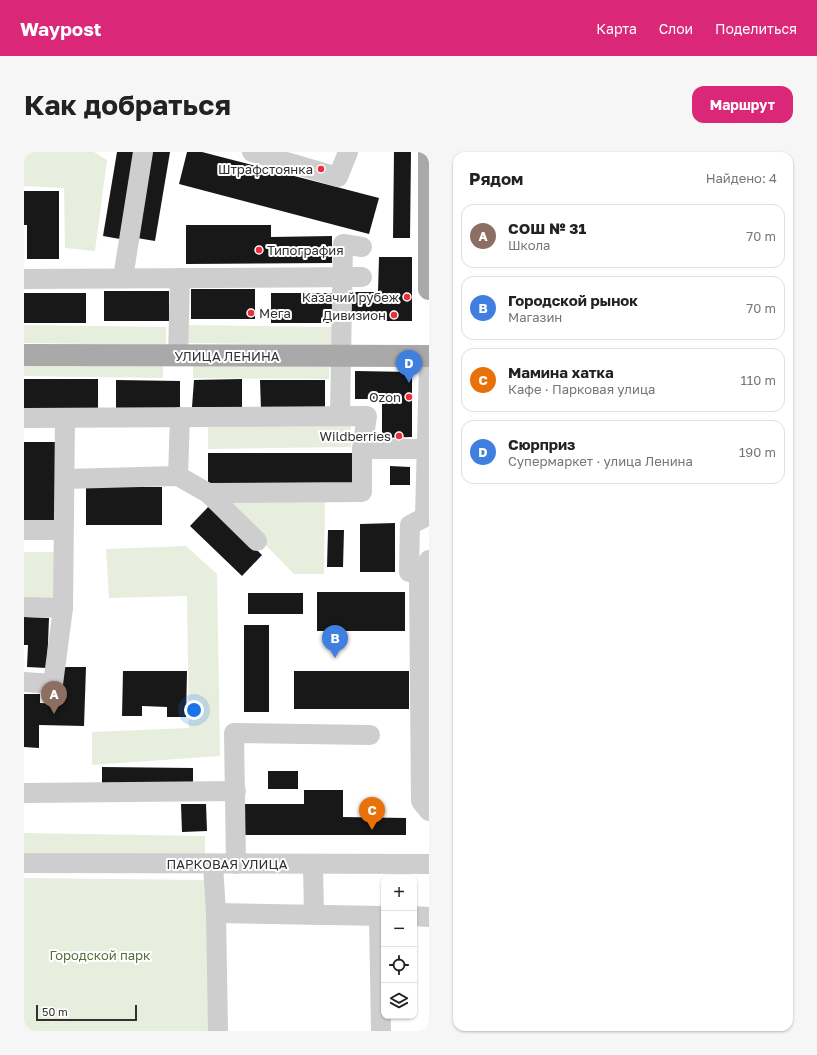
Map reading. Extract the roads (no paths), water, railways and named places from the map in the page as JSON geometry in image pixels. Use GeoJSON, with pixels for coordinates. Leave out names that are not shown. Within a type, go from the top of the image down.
{"type":"FeatureCollection","features":[{"type":"Feature","properties":{"kind":"main road"},"geometry":{"type":"LineString","coordinates":[[428,152],[429,289]]}},
{"type":"Feature","properties":{"kind":"main road","name":"УЛИЦА ЛЕНИНА"},"geometry":{"type":"LineString","coordinates":[[24,355],[429,356]]}},
{"type":"Feature","properties":{"kind":"street"},"geometry":{"type":"LineString","coordinates":[[123,278],[143,152]]}},
{"type":"Feature","properties":{"kind":"street"},"geometry":{"type":"LineString","coordinates":[[252,152],[338,177],[348,152]]}},
{"type":"Feature","properties":{"kind":"street"},"geometry":{"type":"LineString","coordinates":[[340,416],[343,244],[362,247]]}},
{"type":"Feature","properties":{"kind":"street"},"geometry":{"type":"LineString","coordinates":[[25,279],[362,277]]}},
{"type":"Feature","properties":{"kind":"street"},"geometry":{"type":"LineString","coordinates":[[178,356],[180,278]]}},
{"type":"Feature","properties":{"kind":"street"},"geometry":{"type":"LineString","coordinates":[[409,572],[410,525],[425,517],[428,449],[429,365]]}},
{"type":"Feature","properties":{"kind":"street"},"geometry":{"type":"LineString","coordinates":[[24,418],[367,416],[362,449],[362,492],[208,493]]}},
{"type":"Feature","properties":{"kind":"street"},"geometry":{"type":"LineString","coordinates":[[178,476],[180,417]]}},
{"type":"Feature","properties":{"kind":"street"},"geometry":{"type":"LineString","coordinates":[[24,682],[53,684],[63,608],[66,418]]}},
{"type":"Feature","properties":{"kind":"street"},"geometry":{"type":"LineString","coordinates":[[362,449],[428,449]]}},
{"type":"Feature","properties":{"kind":"street"},"geometry":{"type":"LineString","coordinates":[[65,479],[178,476],[208,493],[258,541]]}},
{"type":"Feature","properties":{"kind":"street"},"geometry":{"type":"LineString","coordinates":[[24,530],[64,530]]}},
{"type":"Feature","properties":{"kind":"street"},"geometry":{"type":"LineString","coordinates":[[429,560],[419,581],[419,589],[421,801],[429,811]]}},
{"type":"Feature","properties":{"kind":"street"},"geometry":{"type":"LineString","coordinates":[[24,607],[63,608]]}},
{"type":"Feature","properties":{"kind":"street"},"geometry":{"type":"LineString","coordinates":[[236,864],[234,733],[370,735]]}},
{"type":"Feature","properties":{"kind":"street"},"geometry":{"type":"LineString","coordinates":[[24,793],[236,791]]}},
{"type":"Feature","properties":{"kind":"street","name":"ПАРКОВАЯ УЛИЦА"},"geometry":{"type":"LineString","coordinates":[[24,864],[429,864]]}},
{"type":"Feature","properties":{"kind":"street"},"geometry":{"type":"LineString","coordinates":[[213,864],[216,913],[218,1031]]}},
{"type":"Feature","properties":{"kind":"street"},"geometry":{"type":"LineString","coordinates":[[313,864],[314,915]]}},
{"type":"Feature","properties":{"kind":"street"},"geometry":{"type":"LineString","coordinates":[[216,913],[381,916]]}},
{"type":"Feature","properties":{"kind":"street"},"geometry":{"type":"LineString","coordinates":[[417,916],[429,917]]}},
{"type":"Feature","properties":{"kind":"street"},"geometry":{"type":"LineString","coordinates":[[381,1031],[382,947]]}},
{"type":"Feature","properties":{"kind":"place","name":"Штрафстоянка"},"geometry":{"type":"Point","coordinates":[321,169]}},
{"type":"Feature","properties":{"kind":"place","name":"Типография"},"geometry":{"type":"Point","coordinates":[259,250]}},
{"type":"Feature","properties":{"kind":"place","name":"Казачий рубеж"},"geometry":{"type":"Point","coordinates":[407,297]}},
{"type":"Feature","properties":{"kind":"place","name":"Мега"},"geometry":{"type":"Point","coordinates":[251,313]}},
{"type":"Feature","properties":{"kind":"place","name":"Дивизион"},"geometry":{"type":"Point","coordinates":[394,315]}},
{"type":"Feature","properties":{"kind":"place","name":"Сюрприз"},"geometry":{"type":"Point","coordinates":[409,383]}},
{"type":"Feature","properties":{"kind":"place","name":"Ozon"},"geometry":{"type":"Point","coordinates":[409,397]}},
{"type":"Feature","properties":{"kind":"place","name":"Wildberries"},"geometry":{"type":"Point","coordinates":[399,436]}},
{"type":"Feature","properties":{"kind":"place","name":"Городской рынок"},"geometry":{"type":"Point","coordinates":[335,658]}},
{"type":"Feature","properties":{"kind":"place","name":"СОШ № 31"},"geometry":{"type":"Point","coordinates":[54,714]}},
{"type":"Feature","properties":{"kind":"place","name":"Мамина хатка"},"geometry":{"type":"Point","coordinates":[372,830]}},
{"type":"Feature","properties":{"kind":"park label","name":"Городской парк"},"geometry":{"type":"Point","coordinates":[100,955]}}]}
